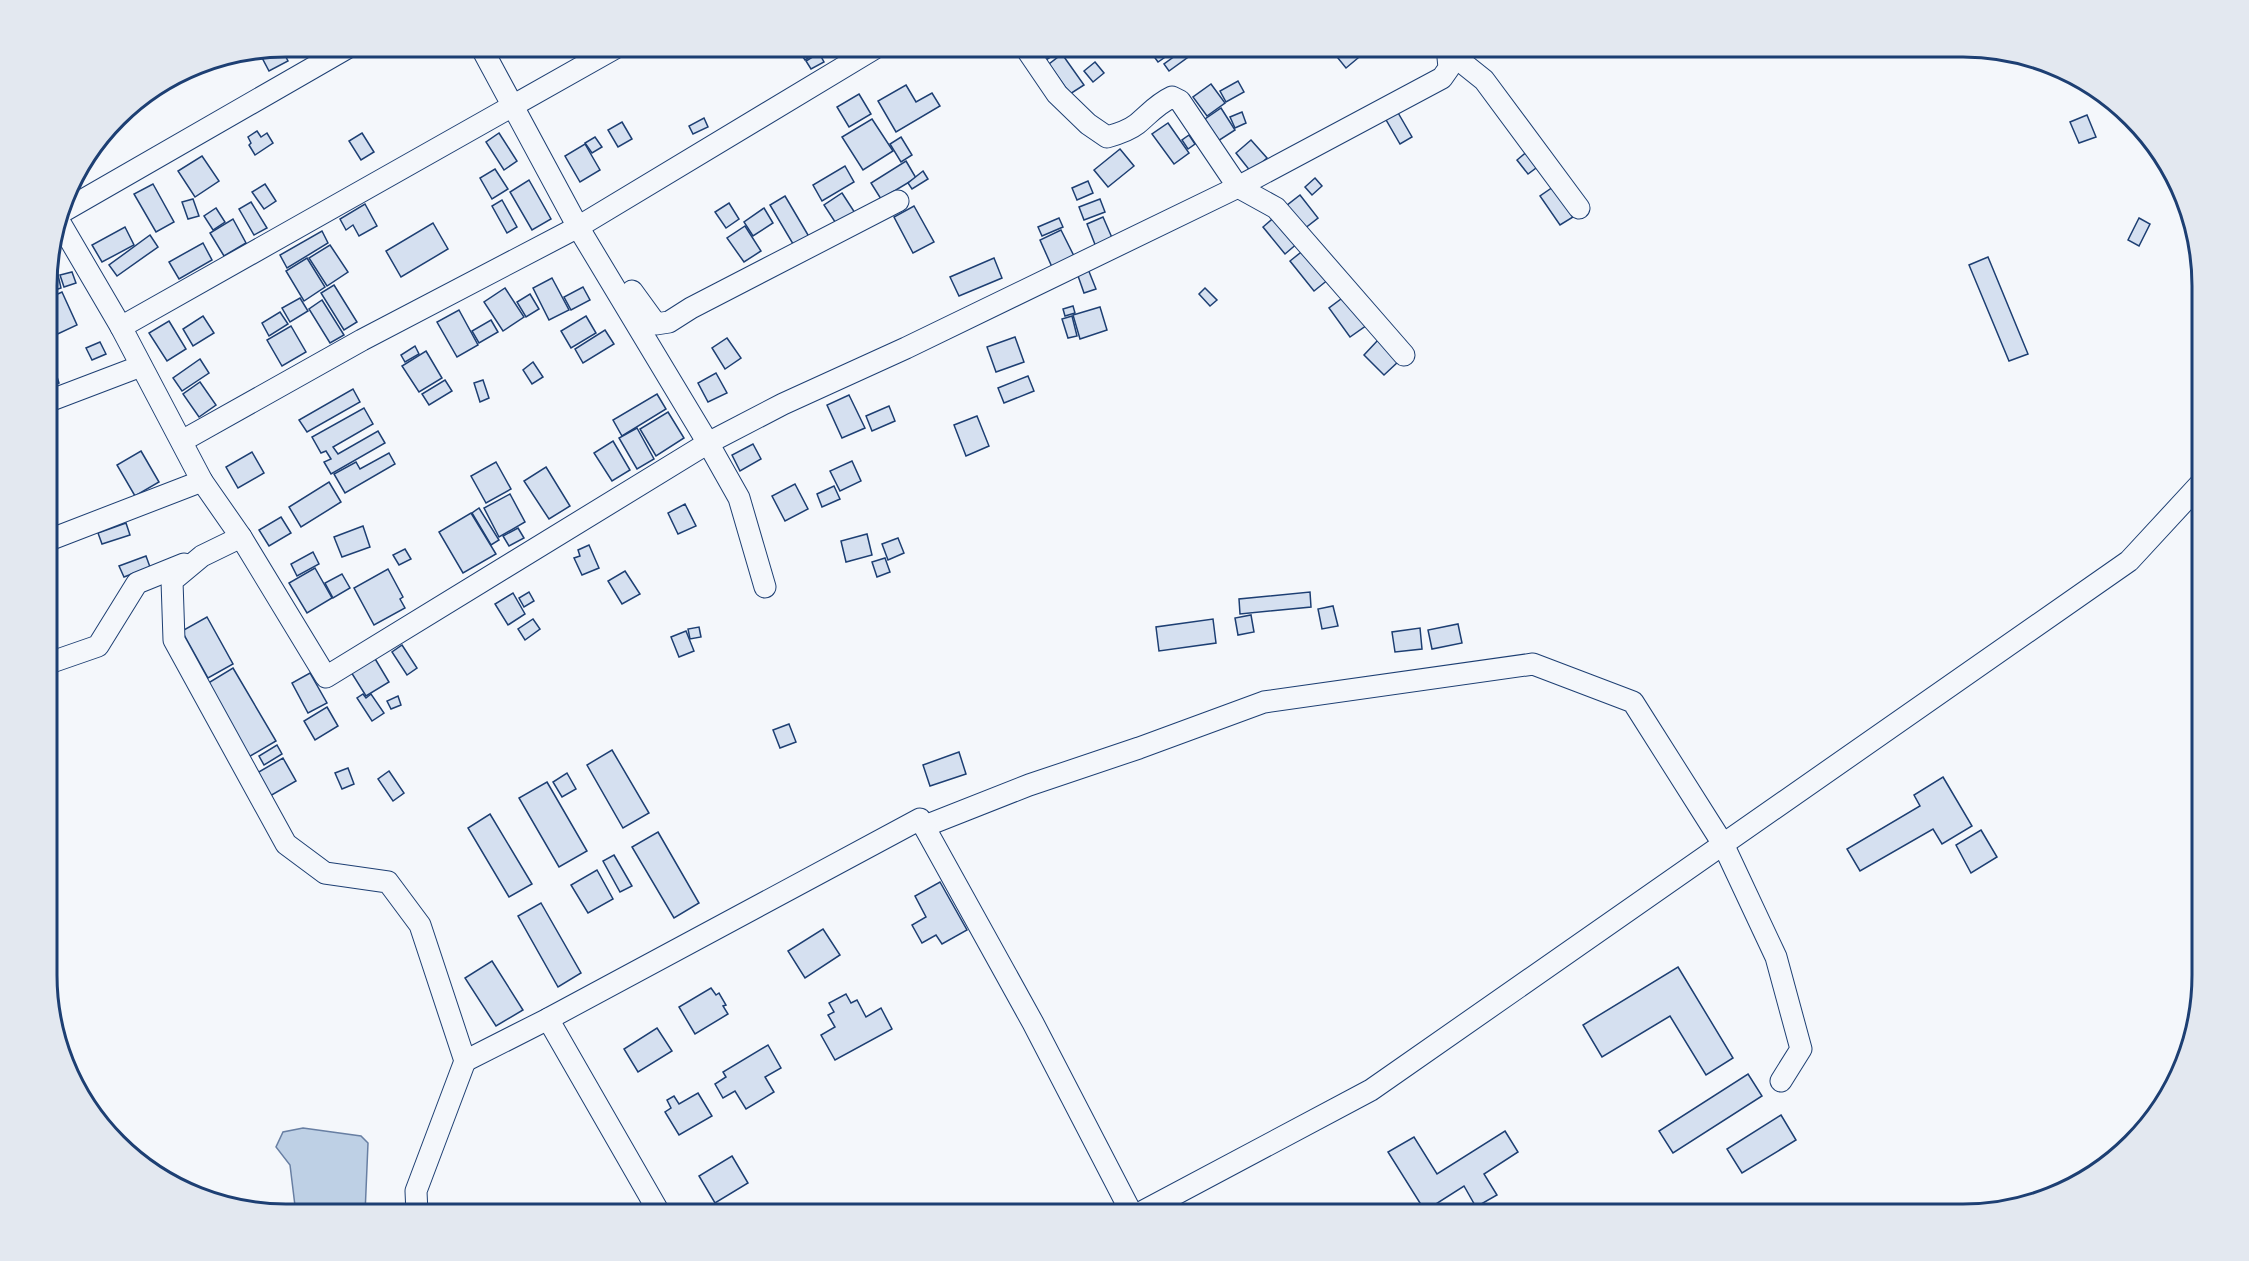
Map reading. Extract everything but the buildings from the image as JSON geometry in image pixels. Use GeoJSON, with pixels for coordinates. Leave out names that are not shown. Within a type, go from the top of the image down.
{"type":"FeatureCollection","features":[{"type":"Feature","properties":{"kind":"street"},"geometry":{"type":"LineString","coordinates":[[71,207],[330,57]]}},
{"type":"Feature","properties":{"kind":"street"},"geometry":{"type":"LineString","coordinates":[[488,57],[578,227],[739,498],[765,587]]}},
{"type":"Feature","properties":{"kind":"street"},"geometry":{"type":"LineString","coordinates":[[121,327],[598,57]]}},
{"type":"Feature","properties":{"kind":"street"},"geometry":{"type":"LineString","coordinates":[[182,441],[362,340],[578,227],[859,57]]}},
{"type":"Feature","properties":{"kind":"street"},"geometry":{"type":"LineString","coordinates":[[1032,57],[1057,94],[1088,124],[1107,137],[1122,133],[1136,125],[1159,103],[1172,98],[1180,101],[1238,187],[1276,208],[1404,355]]}},
{"type":"Feature","properties":{"kind":"street"},"geometry":{"type":"LineString","coordinates":[[64,229],[121,327],[202,481],[241,537],[326,677],[708,443],[783,404],[906,348],[1238,187],[1442,78],[1449,68],[1448,57]]}},
{"type":"Feature","properties":{"kind":"street"},"geometry":{"type":"LineString","coordinates":[[1457,57],[1484,80],[1579,208]]}},
{"type":"Feature","properties":{"kind":"street"},"geometry":{"type":"LineString","coordinates":[[578,227],[607,253],[644,310],[656,324],[669,322],[691,308],[898,201]]}},
{"type":"Feature","properties":{"kind":"street"},"geometry":{"type":"LineString","coordinates":[[57,398],[141,366]]}},
{"type":"Feature","properties":{"kind":"street"},"geometry":{"type":"LineString","coordinates":[[57,537],[202,481]]}},
{"type":"Feature","properties":{"kind":"street"},"geometry":{"type":"LineString","coordinates":[[1157,1204],[1371,1089],[2129,561],[2192,493]]}},
{"type":"Feature","properties":{"kind":"street"},"geometry":{"type":"LineString","coordinates":[[57,660],[98,646],[137,583],[241,537]]}},
{"type":"Feature","properties":{"kind":"street"},"geometry":{"type":"LineString","coordinates":[[202,556],[172,581],[174,640],[286,844],[325,873],[388,882],[420,925],[465,1061],[416,1191],[417,1204]]}},
{"type":"Feature","properties":{"kind":"street"},"geometry":{"type":"LineString","coordinates":[[925,826],[1029,785],[1264,702],[1533,664],[1633,702],[1723,844],[1776,957],[1801,1049],[1781,1081]]}},
{"type":"Feature","properties":{"kind":"street"},"geometry":{"type":"LineString","coordinates":[[465,1061],[548,1019],[920,819],[1033,1023],[1126,1204]]}},
{"type":"Feature","properties":{"kind":"street"},"geometry":{"type":"LineString","coordinates":[[548,1019],[654,1204]]}},
{"type":"Feature","properties":{"kind":"water"},"geometry":{"type":"Polygon","coordinates":[[[303,1128],[361,1136],[368,1143],[365,1204],[295,1204],[290,1165],[276,1147],[283,1132],[303,1128]]]}}]}
